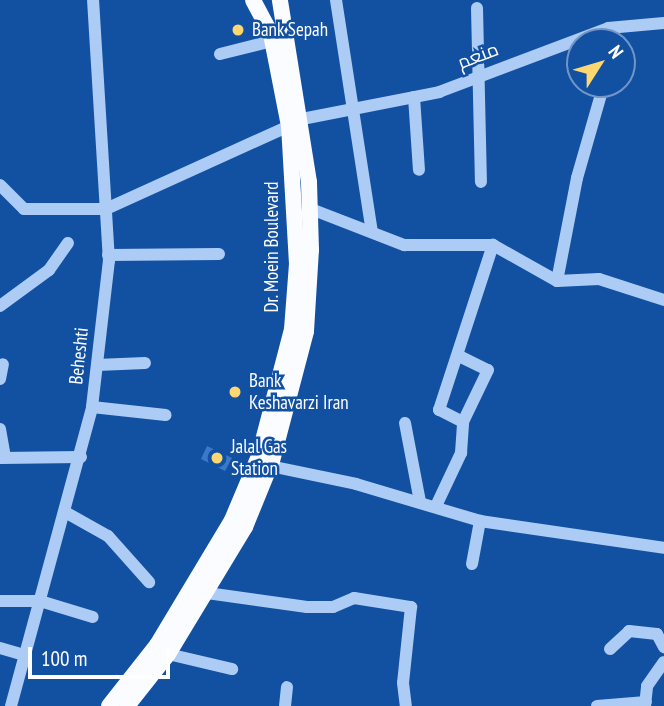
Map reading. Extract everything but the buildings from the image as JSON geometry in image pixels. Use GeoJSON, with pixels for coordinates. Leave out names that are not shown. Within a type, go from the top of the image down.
{"type":"FeatureCollection","features":[{"type":"Feature","properties":{"kind":"main road","name":"Dr. Moein Boulevard"},"geometry":{"type":"LineString","coordinates":[[109,706],[157,645],[198,581],[232,520],[259,456],[292,329],[296,250],[295,123],[272,41],[253,0]]}},
{"type":"Feature","properties":{"kind":"main road","name":"Dr. Moein Boulevard"},"geometry":{"type":"LineString","coordinates":[[127,706],[169,654],[244,527],[270,467],[306,331],[311,209],[295,123],[280,0]]}},
{"type":"Feature","properties":{"kind":"street","name":"Beheshti"},"geometry":{"type":"LineString","coordinates":[[11,706],[81,457],[92,407],[97,365],[108,255],[93,0]]}},
{"type":"Feature","properties":{"kind":"street"},"geometry":{"type":"LineString","coordinates":[[336,0],[356,109],[372,232]]}},
{"type":"Feature","properties":{"kind":"street"},"geometry":{"type":"LineString","coordinates":[[477,8],[481,182]]}},
{"type":"Feature","properties":{"kind":"street","name":"منعم"},"geometry":{"type":"LineString","coordinates":[[608,28],[664,23]]}},
{"type":"Feature","properties":{"kind":"street"},"geometry":{"type":"LineString","coordinates":[[220,54],[272,41]]}},
{"type":"Feature","properties":{"kind":"street","name":"منعم"},"geometry":{"type":"LineString","coordinates":[[106,209],[295,123],[414,97],[566,44]]}},
{"type":"Feature","properties":{"kind":"street"},"geometry":{"type":"LineString","coordinates":[[414,97],[419,170]]}},
{"type":"Feature","properties":{"kind":"street"},"geometry":{"type":"LineString","coordinates":[[557,281],[578,177],[600,98]]}},
{"type":"Feature","properties":{"kind":"street"},"geometry":{"type":"LineString","coordinates":[[0,185],[24,209],[106,209]]}},
{"type":"Feature","properties":{"kind":"street"},"geometry":{"type":"LineString","coordinates":[[311,209],[404,245],[493,245],[557,281],[599,279],[664,300]]}},
{"type":"Feature","properties":{"kind":"street"},"geometry":{"type":"LineString","coordinates":[[0,306],[49,270],[68,243]]}},
{"type":"Feature","properties":{"kind":"street"},"geometry":{"type":"LineString","coordinates":[[463,422],[439,410],[484,283],[483,267],[493,245]]}},
{"type":"Feature","properties":{"kind":"street"},"geometry":{"type":"LineString","coordinates":[[108,255],[219,254]]}},
{"type":"Feature","properties":{"kind":"street"},"geometry":{"type":"LineString","coordinates":[[436,506],[461,453],[463,422],[488,370],[460,356]]}},
{"type":"Feature","properties":{"kind":"street"},"geometry":{"type":"LineString","coordinates":[[97,365],[145,363]]}},
{"type":"Feature","properties":{"kind":"street"},"geometry":{"type":"LineString","coordinates":[[0,379],[3,364]]}},
{"type":"Feature","properties":{"kind":"street"},"geometry":{"type":"LineString","coordinates":[[92,407],[166,415]]}},
{"type":"Feature","properties":{"kind":"street"},"geometry":{"type":"LineString","coordinates":[[405,423],[420,502]]}},
{"type":"Feature","properties":{"kind":"street"},"geometry":{"type":"LineString","coordinates":[[0,429],[3,458],[81,457]]}},
{"type":"Feature","properties":{"kind":"street"},"geometry":{"type":"LineString","coordinates":[[270,467],[436,506],[480,521],[664,548]]}},
{"type":"Feature","properties":{"kind":"street"},"geometry":{"type":"LineString","coordinates":[[65,512],[108,536],[149,582]]}},
{"type":"Feature","properties":{"kind":"street"},"geometry":{"type":"LineString","coordinates":[[472,564],[480,521]]}},
{"type":"Feature","properties":{"kind":"street"},"geometry":{"type":"LineString","coordinates":[[207,593],[307,607],[333,607],[354,597],[411,607],[403,682],[406,706]]}},
{"type":"Feature","properties":{"kind":"street"},"geometry":{"type":"LineString","coordinates":[[0,601],[41,602],[93,617]]}},
{"type":"Feature","properties":{"kind":"street"},"geometry":{"type":"LineString","coordinates":[[610,649],[629,631],[657,634],[664,647]]}},
{"type":"Feature","properties":{"kind":"street"},"geometry":{"type":"LineString","coordinates":[[0,648],[25,655]]}},
{"type":"Feature","properties":{"kind":"street"},"geometry":{"type":"LineString","coordinates":[[169,654],[232,669]]}},
{"type":"Feature","properties":{"kind":"street"},"geometry":{"type":"LineString","coordinates":[[597,706],[646,704],[647,686],[664,662]]}},
{"type":"Feature","properties":{"kind":"street"},"geometry":{"type":"LineString","coordinates":[[285,706],[287,687]]}},
{"type":"Feature","properties":{"kind":"place","name":"Bank Sepah"},"geometry":{"type":"Point","coordinates":[238,30]}},
{"type":"Feature","properties":{"kind":"place","name":"Bank Keshavarzi Iran"},"geometry":{"type":"Point","coordinates":[235,392]}},
{"type":"Feature","properties":{"kind":"place","name":"Jalal Gas Station"},"geometry":{"type":"Point","coordinates":[217,458]}}]}
